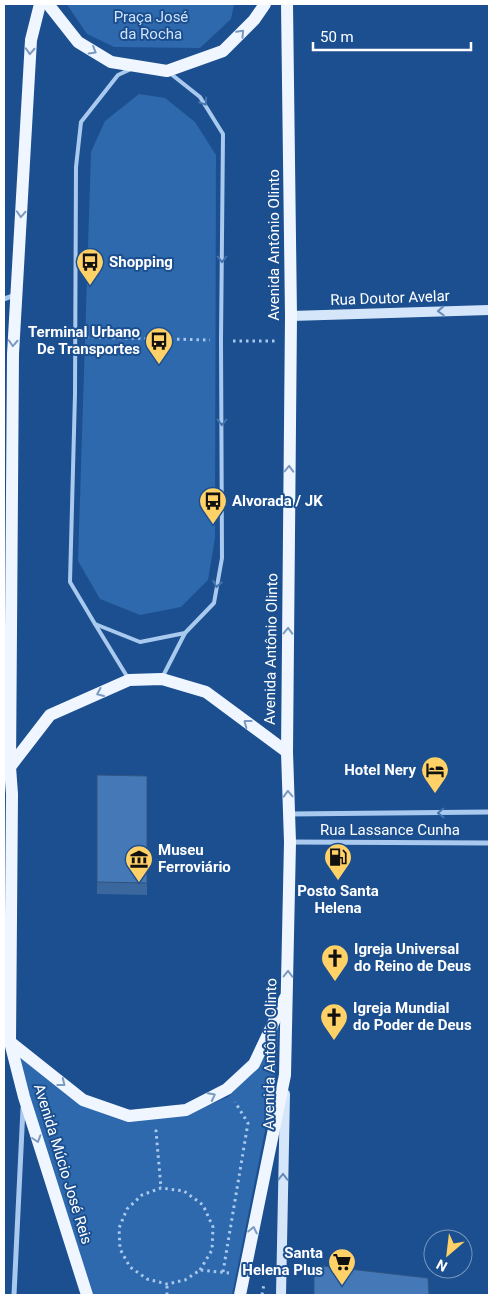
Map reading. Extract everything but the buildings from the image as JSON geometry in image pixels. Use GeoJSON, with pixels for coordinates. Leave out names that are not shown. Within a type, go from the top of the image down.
{"type":"FeatureCollection","features":[{"type":"Feature","properties":{"kind":"main road","name":"Avenida Múcio José Reis"},"geometry":{"type":"LineString","coordinates":[[40,4],[31,40],[10,297],[14,333],[12,354],[10,767],[7,843],[10,1042],[24,1097],[87,1295]]}},
{"type":"Feature","properties":{"kind":"main road"},"geometry":{"type":"LineString","coordinates":[[48,4],[78,42],[110,62],[167,71],[223,51],[254,20],[265,4]]}},
{"type":"Feature","properties":{"kind":"main road","name":"Avenida Antônio Olinto"},"geometry":{"type":"LineString","coordinates":[[281,1295],[290,842],[286,752],[291,316],[287,4]]}},
{"type":"Feature","properties":{"kind":"main road","name":"Rua Doutor Avelar"},"geometry":{"type":"LineString","coordinates":[[291,316],[489,310]]}},
{"type":"Feature","properties":{"kind":"main road"},"geometry":{"type":"LineString","coordinates":[[10,767],[50,715],[129,680],[162,679],[206,692],[286,752]]}},
{"type":"Feature","properties":{"kind":"main road"},"geometry":{"type":"LineString","coordinates":[[10,1042],[83,1100],[129,1116],[186,1110],[227,1089],[254,1064],[287,994]]}},
{"type":"Feature","properties":{"kind":"main road"},"geometry":{"type":"LineString","coordinates":[[240,1295],[286,1075]]}},
{"type":"Feature","properties":{"kind":"street","name":"Rua Lassance Cunha"},"geometry":{"type":"LineString","coordinates":[[289,814],[489,812]]}},
{"type":"Feature","properties":{"kind":"street","name":"Rua Lassance Cunha"},"geometry":{"type":"LineString","coordinates":[[290,842],[489,843]]}},
{"type":"Feature","properties":{"kind":"street"},"geometry":{"type":"LineString","coordinates":[[14,1295],[24,1097]]}},
{"type":"Feature","properties":{"kind":"lane"},"geometry":{"type":"LineString","coordinates":[[129,680],[70,582],[75,394],[76,167],[81,122],[118,75],[138,66]]}},
{"type":"Feature","properties":{"kind":"lane"},"geometry":{"type":"LineString","coordinates":[[162,679],[185,633],[214,603],[222,558],[221,340],[223,134],[200,97],[167,71]]}},
{"type":"Feature","properties":{"kind":"lane"},"geometry":{"type":"LineString","coordinates":[[95,624],[140,642],[185,633]]}},
{"type":"Feature","properties":{"kind":"path"},"geometry":{"type":"LineString","coordinates":[[14,333],[75,337],[290,341]]}},
{"type":"Feature","properties":{"kind":"path"},"geometry":{"type":"LineString","coordinates":[[223,1272],[248,1123],[227,1089]]}},
{"type":"Feature","properties":{"kind":"path"},"geometry":{"type":"LineString","coordinates":[[227,1106],[235,1102]]}},
{"type":"Feature","properties":{"kind":"path"},"geometry":{"type":"LineString","coordinates":[[161,1188],[156,1131],[164,1129]]}},
{"type":"Feature","properties":{"kind":"path"},"geometry":{"type":"LineString","coordinates":[[161,1188],[184,1191],[203,1206],[214,1226],[212,1250],[200,1270],[185,1280],[167,1284],[147,1279],[130,1267],[120,1249],[119,1228],[126,1209],[142,1195],[161,1188]]}},
{"type":"Feature","properties":{"kind":"path"},"geometry":{"type":"LineString","coordinates":[[200,1270],[244,1274]]}},
{"type":"Feature","properties":{"kind":"path"},"geometry":{"type":"LineString","coordinates":[[167,1284],[167,1295]]}},
{"type":"Feature","properties":{"kind":"green space","name":"Praça José da Rocha"},"geometry":{"type":"Polygon","coordinates":[[[67,4],[234,4],[231,19],[200,48],[114,47],[87,34],[67,4]]]}},
{"type":"Feature","properties":{"kind":"green space"},"geometry":{"type":"Polygon","coordinates":[[[139,94],[165,98],[195,122],[216,155],[215,538],[208,580],[181,607],[140,615],[100,599],[78,561],[91,152],[105,121],[139,94]]]}},
{"type":"Feature","properties":{"kind":"green space"},"geometry":{"type":"Polygon","coordinates":[[[279,1024],[275,1081],[232,1295],[92,1295],[28,1099],[18,1054],[128,1120],[185,1115],[228,1097],[252,1073],[279,1024]]]}},
{"type":"Feature","properties":{"kind":"place","name":"Shopping"},"geometry":{"type":"Point","coordinates":[90,286]}},
{"type":"Feature","properties":{"kind":"place","name":"Terminal Urbano De Transportes"},"geometry":{"type":"Point","coordinates":[159,365]}},
{"type":"Feature","properties":{"kind":"place","name":"Alvorada / JK"},"geometry":{"type":"Point","coordinates":[213,525]}},
{"type":"Feature","properties":{"kind":"place","name":"Hotel Nery"},"geometry":{"type":"Point","coordinates":[435,794]}},
{"type":"Feature","properties":{"kind":"place","name":"Posto Santa Helena"},"geometry":{"type":"Point","coordinates":[338,881]}},
{"type":"Feature","properties":{"kind":"place","name":"Museu Ferroviário"},"geometry":{"type":"Point","coordinates":[139,883]}},
{"type":"Feature","properties":{"kind":"place","name":"Igreja Universal do Reino de Deus"},"geometry":{"type":"Point","coordinates":[335,982]}},
{"type":"Feature","properties":{"kind":"place","name":"Igreja Mundial do Poder de Deus"},"geometry":{"type":"Point","coordinates":[334,1041]}},
{"type":"Feature","properties":{"kind":"place","name":"Santa Helena Plus"},"geometry":{"type":"Point","coordinates":[342,1286]}}]}
